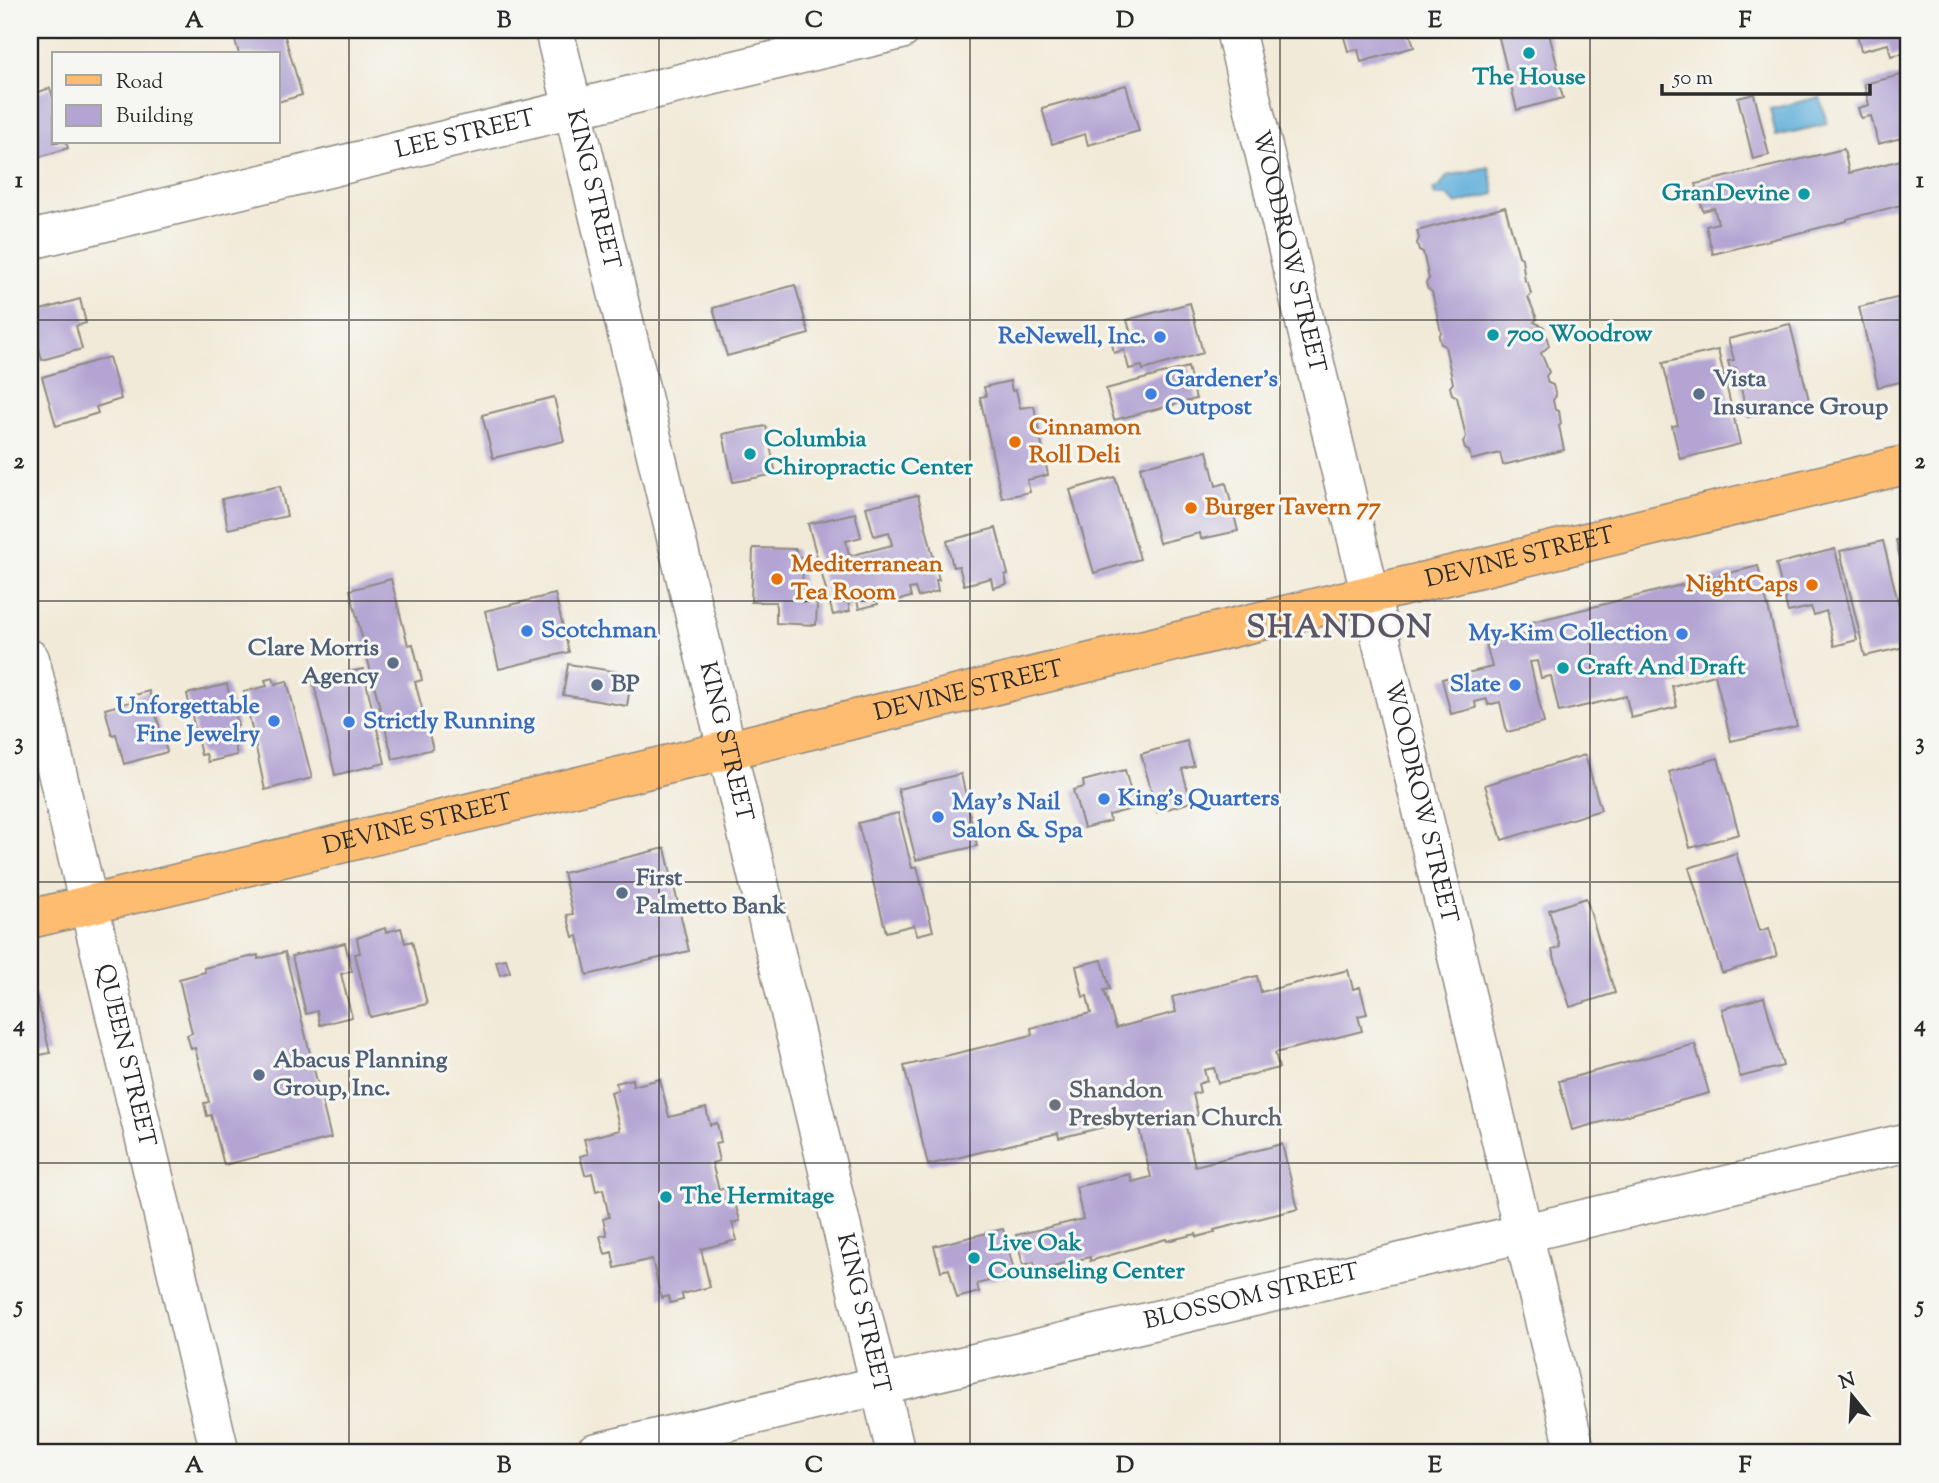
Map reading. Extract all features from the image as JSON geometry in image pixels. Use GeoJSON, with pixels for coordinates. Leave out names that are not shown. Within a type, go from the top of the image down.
{"type":"FeatureCollection","features":[{"type":"Feature","properties":{"kind":"main road","name":"DEVINE STREET"},"geometry":{"type":"LineString","coordinates":[[30,919],[1909,464]]}},
{"type":"Feature","properties":{"kind":"street","name":"KING STREET"},"geometry":{"type":"LineString","coordinates":[[554,30],[896,1453]]}},
{"type":"Feature","properties":{"kind":"street","name":"LEE STREET"},"geometry":{"type":"LineString","coordinates":[[30,240],[901,30]]}},
{"type":"Feature","properties":{"kind":"street","name":"WOODROW STREET"},"geometry":{"type":"LineString","coordinates":[[1234,30],[1576,1453]]}},
{"type":"Feature","properties":{"kind":"street","name":"QUEEN STREET"},"geometry":{"type":"LineString","coordinates":[[30,659],[220,1453]]}},
{"type":"Feature","properties":{"kind":"street","name":"BLOSSOM STREET"},"geometry":{"type":"LineString","coordinates":[[594,1453],[1909,1142]]}},
{"type":"Feature","properties":{"kind":"water"},"geometry":{"type":"Polygon","coordinates":[[[1820,97],[1827,124],[1776,136],[1770,109],[1820,97]]]}},
{"type":"Feature","properties":{"kind":"water"},"geometry":{"type":"Polygon","coordinates":[[[1489,167],[1495,194],[1456,204],[1447,196],[1435,196],[1433,189],[1440,187],[1447,176],[1489,167]]]}},
{"type":"Feature","properties":{"kind":"building"},"geometry":{"type":"Polygon","coordinates":[[[232,30],[283,30],[302,95],[280,101],[280,52],[238,52],[232,30]]]}},
{"type":"Feature","properties":{"kind":"building"},"geometry":{"type":"Polygon","coordinates":[[[1342,30],[1409,30],[1414,47],[1361,62],[1358,49],[1348,51],[1342,30]]]}},
{"type":"Feature","properties":{"kind":"building","name":"The House"},"geometry":{"type":"Polygon","coordinates":[[[1497,30],[1548,30],[1563,98],[1517,110],[1497,30]]]}},
{"type":"Feature","properties":{"kind":"building"},"geometry":{"type":"Polygon","coordinates":[[[1856,30],[1909,30],[1909,52],[1891,56],[1888,44],[1861,51],[1856,30]]]}},
{"type":"Feature","properties":{"kind":"building"},"geometry":{"type":"Polygon","coordinates":[[[1909,73],[1909,136],[1878,144],[1871,116],[1861,118],[1858,108],[1869,105],[1864,84],[1909,73]]]}},
{"type":"Feature","properties":{"kind":"building"},"geometry":{"type":"Polygon","coordinates":[[[1126,85],[1139,131],[1088,145],[1085,134],[1052,144],[1042,108],[1126,85]]]}},
{"type":"Feature","properties":{"kind":"building"},"geometry":{"type":"Polygon","coordinates":[[[50,88],[52,144],[67,144],[68,148],[30,160],[30,95],[50,88]]]}},
{"type":"Feature","properties":{"kind":"building"},"geometry":{"type":"Polygon","coordinates":[[[1754,94],[1769,155],[1753,159],[1738,98],[1754,94]]]}},
{"type":"Feature","properties":{"kind":"building","name":"GranDevine"},"geometry":{"type":"Polygon","coordinates":[[[1844,149],[1849,173],[1909,158],[1909,203],[1713,254],[1706,226],[1718,223],[1714,208],[1703,211],[1696,184],[1844,149]]]}},
{"type":"Feature","properties":{"kind":"building","name":"700 Woodrow"},"geometry":{"type":"Polygon","coordinates":[[[1505,207],[1519,256],[1522,258],[1525,281],[1531,294],[1528,297],[1537,319],[1534,322],[1544,327],[1549,346],[1541,353],[1549,372],[1546,376],[1548,383],[1553,385],[1556,396],[1553,400],[1555,410],[1559,411],[1564,450],[1503,465],[1500,453],[1471,460],[1469,451],[1465,449],[1463,442],[1466,437],[1457,397],[1452,394],[1450,387],[1453,383],[1445,346],[1441,344],[1439,337],[1441,332],[1432,292],[1426,283],[1429,279],[1423,252],[1419,250],[1417,243],[1417,231],[1505,207]]]}},
{"type":"Feature","properties":{"kind":"building"},"geometry":{"type":"Polygon","coordinates":[[[795,285],[809,334],[727,356],[713,308],[795,285]]]}},
{"type":"Feature","properties":{"kind":"building"},"geometry":{"type":"Polygon","coordinates":[[[1909,295],[1909,380],[1878,387],[1859,307],[1909,295]]]}},
{"type":"Feature","properties":{"kind":"building"},"geometry":{"type":"Polygon","coordinates":[[[80,299],[86,323],[76,326],[82,349],[42,360],[30,313],[80,299]]]}},
{"type":"Feature","properties":{"kind":"building","name":"ReNewell, Inc."},"geometry":{"type":"Polygon","coordinates":[[[1190,303],[1203,353],[1143,370],[1142,366],[1129,369],[1124,350],[1114,353],[1111,339],[1131,334],[1127,320],[1190,303]]]}},
{"type":"Feature","properties":{"kind":"building"},"geometry":{"type":"Polygon","coordinates":[[[1790,324],[1809,400],[1748,417],[1736,368],[1730,369],[1728,361],[1734,360],[1728,339],[1790,324]]]}},
{"type":"Feature","properties":{"kind":"building","name":"Vista Insurance Group"},"geometry":{"type":"Polygon","coordinates":[[[1718,350],[1740,444],[1680,459],[1672,426],[1678,425],[1663,363],[1718,350]]]}},
{"type":"Feature","properties":{"kind":"building"},"geometry":{"type":"Polygon","coordinates":[[[109,357],[121,399],[96,407],[98,413],[56,426],[42,377],[109,357]]]}},
{"type":"Feature","properties":{"kind":"building","name":"Gardener's Outpost"},"geometry":{"type":"Polygon","coordinates":[[[1188,367],[1196,399],[1114,420],[1106,389],[1188,367]]]}},
{"type":"Feature","properties":{"kind":"building","name":"Cinnamon Roll Deli"},"geometry":{"type":"Polygon","coordinates":[[[1010,381],[1012,391],[1016,390],[1020,408],[1034,406],[1048,475],[1027,480],[1030,492],[1002,498],[980,397],[986,396],[984,387],[1010,381]]]}},
{"type":"Feature","properties":{"kind":"building"},"geometry":{"type":"Polygon","coordinates":[[[554,397],[564,441],[493,458],[482,415],[554,397]]]}},
{"type":"Feature","properties":{"kind":"building","name":"Columbia Chiropractic Center"},"geometry":{"type":"Polygon","coordinates":[[[766,426],[776,474],[733,482],[723,434],[766,426]]]}},
{"type":"Feature","properties":{"kind":"building","name":"Burger Tavern 77"},"geometry":{"type":"Polygon","coordinates":[[[1207,451],[1216,486],[1226,483],[1238,531],[1201,539],[1200,533],[1159,543],[1140,467],[1207,451]]]}},
{"type":"Feature","properties":{"kind":"building"},"geometry":{"type":"Polygon","coordinates":[[[1115,477],[1140,559],[1094,573],[1070,490],[1115,477]]]}},
{"type":"Feature","properties":{"kind":"building"},"geometry":{"type":"Polygon","coordinates":[[[280,486],[287,516],[228,529],[222,499],[280,486]]]}},
{"type":"Feature","properties":{"kind":"building"},"geometry":{"type":"Polygon","coordinates":[[[918,495],[939,580],[936,580],[938,591],[918,597],[915,588],[909,589],[911,597],[890,602],[887,591],[876,594],[878,604],[859,609],[857,600],[848,602],[850,611],[833,615],[808,524],[855,513],[861,537],[846,541],[849,556],[892,545],[889,532],[874,536],[866,507],[918,495]]]}},
{"type":"Feature","properties":{"kind":"building"},"geometry":{"type":"Polygon","coordinates":[[[996,528],[1008,574],[1005,575],[1007,584],[993,588],[991,578],[964,585],[959,566],[953,567],[947,541],[996,528]]]}},
{"type":"Feature","properties":{"kind":"building"},"geometry":{"type":"Polygon","coordinates":[[[1909,536],[1909,592],[1908,592],[1896,540],[1909,536]]]}},
{"type":"Feature","properties":{"kind":"building"},"geometry":{"type":"Polygon","coordinates":[[[1883,541],[1909,646],[1865,656],[1840,551],[1883,541]]]}},
{"type":"Feature","properties":{"kind":"building","name":"Mediterranean Tea Room"},"geometry":{"type":"Polygon","coordinates":[[[753,548],[796,549],[796,557],[803,557],[802,602],[817,603],[816,625],[776,623],[776,602],[751,602],[753,548]]]}},
{"type":"Feature","properties":{"kind":"building","name":"NightCaps"},"geometry":{"type":"Polygon","coordinates":[[[1835,549],[1857,640],[1834,646],[1826,611],[1814,615],[1811,607],[1788,612],[1776,564],[1835,549]]]}},
{"type":"Feature","properties":{"kind":"building"},"geometry":{"type":"Polygon","coordinates":[[[1758,566],[1797,726],[1731,741],[1715,675],[1672,686],[1677,707],[1631,718],[1626,696],[1559,712],[1551,676],[1541,678],[1537,661],[1530,662],[1544,723],[1507,732],[1500,702],[1488,705],[1487,699],[1475,702],[1476,708],[1451,714],[1442,679],[1492,667],[1486,644],[1531,633],[1528,623],[1758,566]]]}},
{"type":"Feature","properties":{"kind":"building","name":"Clare Morris Agency"},"geometry":{"type":"Polygon","coordinates":[[[391,579],[408,645],[413,644],[422,680],[415,682],[433,749],[393,759],[350,590],[391,579]]]}},
{"type":"Feature","properties":{"kind":"building","name":"Scotchman"},"geometry":{"type":"Polygon","coordinates":[[[555,594],[569,652],[499,669],[485,611],[555,594]]]}},
{"type":"Feature","properties":{"kind":"building","name":"BP"},"geometry":{"type":"Polygon","coordinates":[[[568,664],[632,674],[627,706],[563,695],[568,664]]]}},
{"type":"Feature","properties":{"kind":"building","name":"Strictly Running"},"geometry":{"type":"Polygon","coordinates":[[[363,669],[385,763],[335,775],[313,680],[363,669]]]}},
{"type":"Feature","properties":{"kind":"building","name":"Unforgettable Fine Jewelry"},"geometry":{"type":"Polygon","coordinates":[[[273,678],[275,684],[287,681],[312,778],[265,790],[244,692],[267,686],[265,680],[273,678]]]}},
{"type":"Feature","properties":{"kind":"building"},"geometry":{"type":"Polygon","coordinates":[[[227,684],[238,726],[235,726],[239,745],[235,746],[237,755],[208,762],[206,754],[201,755],[187,694],[227,684]]]}},
{"type":"Feature","properties":{"kind":"building"},"geometry":{"type":"Polygon","coordinates":[[[149,691],[167,752],[124,764],[116,734],[112,735],[105,709],[134,701],[132,696],[149,691]]]}},
{"type":"Feature","properties":{"kind":"building"},"geometry":{"type":"Polygon","coordinates":[[[1187,741],[1194,766],[1182,769],[1191,802],[1157,812],[1141,754],[1187,741]]]}},
{"type":"Feature","properties":{"kind":"building"},"geometry":{"type":"Polygon","coordinates":[[[1585,755],[1601,810],[1502,840],[1485,785],[1585,755]]]}},
{"type":"Feature","properties":{"kind":"building"},"geometry":{"type":"Polygon","coordinates":[[[1718,758],[1739,834],[1690,848],[1669,772],[1718,758]]]}},
{"type":"Feature","properties":{"kind":"building","name":"King's Quarters"},"geometry":{"type":"Polygon","coordinates":[[[1125,770],[1135,808],[1109,815],[1110,821],[1084,828],[1073,790],[1084,787],[1083,781],[1125,770]]]}},
{"type":"Feature","properties":{"kind":"building","name":"May's Nail Salon & Spa"},"geometry":{"type":"Polygon","coordinates":[[[961,774],[977,846],[916,860],[898,789],[961,774]]]}},
{"type":"Feature","properties":{"kind":"building"},"geometry":{"type":"Polygon","coordinates":[[[898,813],[912,868],[917,866],[933,931],[917,935],[914,925],[886,932],[858,823],[898,813]]]}},
{"type":"Feature","properties":{"kind":"building","name":"First Palmetto Bank"},"geometry":{"type":"Polygon","coordinates":[[[665,848],[689,951],[587,975],[578,936],[573,937],[567,915],[573,914],[563,873],[665,848]]]}},
{"type":"Feature","properties":{"kind":"building"},"geometry":{"type":"Polygon","coordinates":[[[1736,853],[1760,931],[1769,928],[1777,956],[1722,973],[1689,868],[1736,853]]]}},
{"type":"Feature","properties":{"kind":"building"},"geometry":{"type":"Polygon","coordinates":[[[1586,898],[1615,993],[1570,1007],[1552,950],[1560,947],[1549,910],[1586,898]]]}},
{"type":"Feature","properties":{"kind":"building"},"geometry":{"type":"Polygon","coordinates":[[[385,928],[386,932],[401,928],[405,943],[412,941],[427,1004],[370,1017],[355,954],[360,953],[357,938],[385,928]]]}},
{"type":"Feature","properties":{"kind":"building"},"geometry":{"type":"Polygon","coordinates":[[[345,943],[352,971],[341,974],[352,1017],[320,1025],[317,1011],[306,1014],[292,956],[345,943]]]}},
{"type":"Feature","properties":{"kind":"building","name":"Abacus Planning Group, Inc."},"geometry":{"type":"Polygon","coordinates":[[[285,952],[331,1138],[224,1165],[211,1115],[207,1116],[204,1103],[209,1102],[195,1048],[191,1049],[187,1035],[192,1033],[179,979],[205,972],[204,968],[258,955],[258,959],[285,952]]]}},
{"type":"Feature","properties":{"kind":"building"},"geometry":{"type":"Polygon","coordinates":[[[506,959],[510,972],[500,975],[496,961],[506,959]]]}},
{"type":"Feature","properties":{"kind":"building","name":"Shandon Presbyterian Church"},"geometry":{"type":"Polygon","coordinates":[[[1102,960],[1110,989],[1104,990],[1116,1028],[1176,1012],[1172,997],[1257,976],[1261,992],[1348,970],[1353,989],[1360,987],[1367,1014],[1358,1016],[1362,1031],[1275,1053],[1279,1068],[1218,1083],[1214,1068],[1204,1070],[1207,1081],[1198,1084],[1200,1092],[1193,1094],[1198,1115],[1184,1119],[1195,1166],[1282,1144],[1298,1209],[1214,1230],[1215,1232],[1197,1237],[1196,1234],[1167,1241],[1166,1239],[1090,1261],[1090,1257],[1036,1270],[1034,1262],[1023,1265],[1016,1235],[1083,1219],[1076,1187],[1130,1174],[1132,1182],[1151,1177],[1136,1116],[1119,1120],[1120,1123],[1059,1138],[1058,1133],[928,1165],[904,1066],[1032,1035],[1031,1028],[1091,1013],[1087,996],[1083,997],[1076,966],[1102,960]]]}},
{"type":"Feature","properties":{"kind":"building"},"geometry":{"type":"Polygon","coordinates":[[[36,995],[50,1053],[30,1057],[30,996],[36,995]]]}},
{"type":"Feature","properties":{"kind":"building"},"geometry":{"type":"Polygon","coordinates":[[[1764,997],[1783,1066],[1740,1077],[1722,1009],[1764,997]]]}},
{"type":"Feature","properties":{"kind":"building"},"geometry":{"type":"Polygon","coordinates":[[[1695,1044],[1709,1093],[1572,1130],[1559,1081],[1695,1044]]]}},
{"type":"Feature","properties":{"kind":"building","name":"The Hermitage"},"geometry":{"type":"Polygon","coordinates":[[[632,1079],[633,1086],[660,1079],[669,1117],[706,1108],[710,1125],[717,1123],[721,1142],[715,1143],[719,1161],[712,1163],[719,1190],[725,1188],[729,1204],[735,1203],[740,1221],[732,1223],[737,1240],[701,1249],[710,1287],[682,1294],[683,1300],[670,1303],[668,1296],[661,1298],[652,1259],[615,1268],[612,1252],[605,1254],[600,1236],[607,1235],[603,1219],[609,1217],[603,1189],[596,1191],[592,1173],[585,1175],[580,1156],[588,1154],[584,1139],[620,1130],[611,1092],[618,1090],[616,1083],[632,1079]]]}},
{"type":"Feature","properties":{"kind":"building","name":"Live Oak Counseling Center"},"geometry":{"type":"Polygon","coordinates":[[[1003,1229],[1015,1274],[977,1284],[979,1292],[957,1298],[949,1269],[941,1271],[934,1246],[1003,1229]]]}},
{"type":"Feature","properties":{"kind":"place","name":"The House"},"geometry":{"type":"Point","coordinates":[1529,53]}},
{"type":"Feature","properties":{"kind":"place","name":"GranDevine"},"geometry":{"type":"Point","coordinates":[1804,194]}},
{"type":"Feature","properties":{"kind":"place","name":"700 Woodrow"},"geometry":{"type":"Point","coordinates":[1493,335]}},
{"type":"Feature","properties":{"kind":"place","name":"ReNewell, Inc."},"geometry":{"type":"Point","coordinates":[1160,337]}},
{"type":"Feature","properties":{"kind":"place","name":"Gardener's Outpost"},"geometry":{"type":"Point","coordinates":[1151,394]}},
{"type":"Feature","properties":{"kind":"place","name":"Vista Insurance Group"},"geometry":{"type":"Point","coordinates":[1699,394]}},
{"type":"Feature","properties":{"kind":"place","name":"Cinnamon Roll Deli"},"geometry":{"type":"Point","coordinates":[1015,442]}},
{"type":"Feature","properties":{"kind":"place","name":"Columbia Chiropractic Center"},"geometry":{"type":"Point","coordinates":[750,454]}},
{"type":"Feature","properties":{"kind":"place","name":"Burger Tavern 77"},"geometry":{"type":"Point","coordinates":[1191,508]}},
{"type":"Feature","properties":{"kind":"place","name":"Mediterranean Tea Room"},"geometry":{"type":"Point","coordinates":[777,579]}},
{"type":"Feature","properties":{"kind":"place","name":"NightCaps"},"geometry":{"type":"Point","coordinates":[1812,585]}},
{"type":"Feature","properties":{"kind":"place","name":"Scotchman"},"geometry":{"type":"Point","coordinates":[527,631]}},
{"type":"Feature","properties":{"kind":"place","name":"My-Kim Collection"},"geometry":{"type":"Point","coordinates":[1682,634]}},
{"type":"Feature","properties":{"kind":"place","name":"Clare Morris Agency"},"geometry":{"type":"Point","coordinates":[393,663]}},
{"type":"Feature","properties":{"kind":"place","name":"Craft And Draft"},"geometry":{"type":"Point","coordinates":[1563,668]}},
{"type":"Feature","properties":{"kind":"place","name":"BP"},"geometry":{"type":"Point","coordinates":[597,685]}},
{"type":"Feature","properties":{"kind":"place","name":"Slate"},"geometry":{"type":"Point","coordinates":[1515,685]}},
{"type":"Feature","properties":{"kind":"place","name":"Unforgettable Fine Jewelry"},"geometry":{"type":"Point","coordinates":[274,721]}},
{"type":"Feature","properties":{"kind":"place","name":"Strictly Running"},"geometry":{"type":"Point","coordinates":[349,722]}},
{"type":"Feature","properties":{"kind":"place","name":"King's Quarters"},"geometry":{"type":"Point","coordinates":[1104,799]}},
{"type":"Feature","properties":{"kind":"place","name":"May's Nail Salon & Spa"},"geometry":{"type":"Point","coordinates":[938,817]}},
{"type":"Feature","properties":{"kind":"place","name":"First Palmetto Bank"},"geometry":{"type":"Point","coordinates":[622,893]}},
{"type":"Feature","properties":{"kind":"place","name":"Abacus Planning Group, Inc."},"geometry":{"type":"Point","coordinates":[259,1075]}},
{"type":"Feature","properties":{"kind":"place","name":"Shandon Presbyterian Church"},"geometry":{"type":"Point","coordinates":[1055,1105]}},
{"type":"Feature","properties":{"kind":"place","name":"The Hermitage"},"geometry":{"type":"Point","coordinates":[666,1197]}},
{"type":"Feature","properties":{"kind":"place","name":"Live Oak Counseling Center"},"geometry":{"type":"Point","coordinates":[974,1258]}},
{"type":"Feature","properties":{"kind":"district","name":"SHANDON"},"geometry":{"type":"Point","coordinates":[1340,629]}}]}
